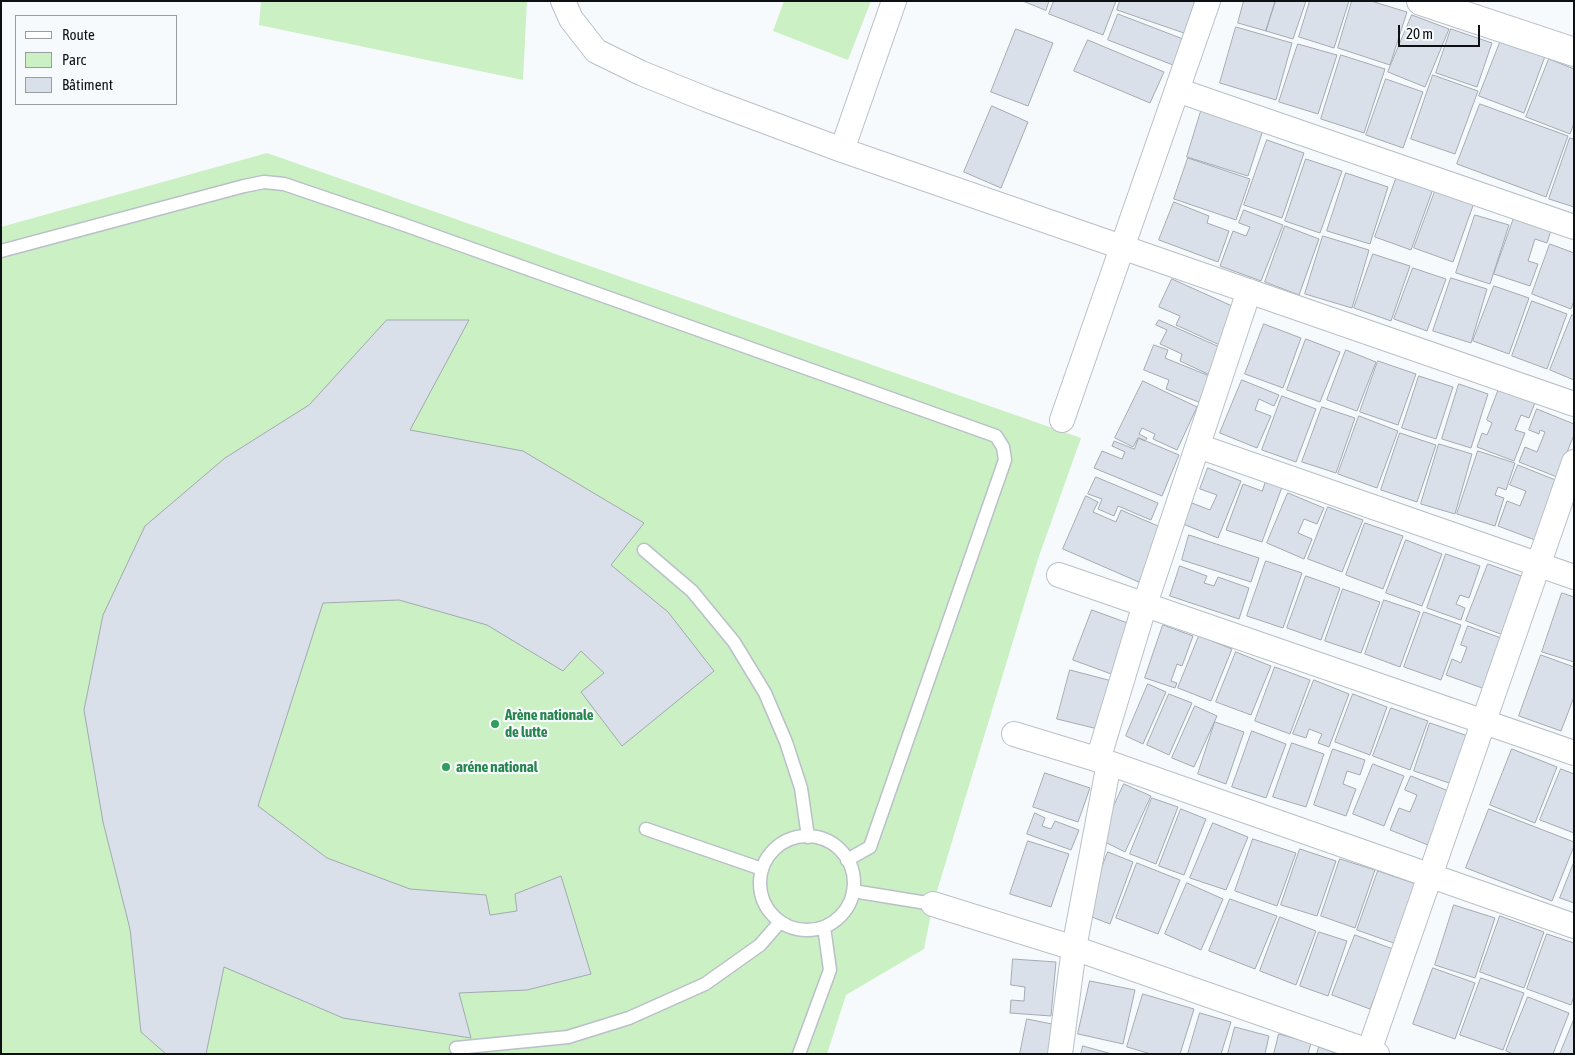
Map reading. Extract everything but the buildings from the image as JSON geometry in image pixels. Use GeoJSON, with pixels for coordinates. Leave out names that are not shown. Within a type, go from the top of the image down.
{"type":"FeatureCollection","features":[{"type":"Feature","properties":{"kind":"street"},"geometry":{"type":"LineString","coordinates":[[563,1],[570,19],[596,51],[658,80],[842,150],[1574,404]]}},
{"type":"Feature","properties":{"kind":"street"},"geometry":{"type":"LineString","coordinates":[[842,150],[894,1]]}},
{"type":"Feature","properties":{"kind":"street"},"geometry":{"type":"LineString","coordinates":[[1062,420],[1208,1]]}},
{"type":"Feature","properties":{"kind":"street"},"geometry":{"type":"LineString","coordinates":[[1421,1],[1574,52]]}},
{"type":"Feature","properties":{"kind":"street"},"geometry":{"type":"LineString","coordinates":[[1177,90],[1574,227]]}},
{"type":"Feature","properties":{"kind":"street"},"geometry":{"type":"LineString","coordinates":[[1060,1054],[1074,948],[1103,762],[1145,604],[1249,291]]}},
{"type":"Feature","properties":{"kind":"street"},"geometry":{"type":"LineString","coordinates":[[1198,446],[1574,577]]}},
{"type":"Feature","properties":{"kind":"street"},"geometry":{"type":"LineString","coordinates":[[933,904],[1074,948],[1371,1053],[1430,876],[1574,462]]}},
{"type":"Feature","properties":{"kind":"street"},"geometry":{"type":"LineString","coordinates":[[1059,574],[1574,753]]}},
{"type":"Feature","properties":{"kind":"street"},"geometry":{"type":"LineString","coordinates":[[1014,734],[1103,762],[1574,926]]}},
{"type":"Feature","properties":{"kind":"lane"},"geometry":{"type":"LineString","coordinates":[[1,251],[244,186],[264,182],[284,184],[402,224],[996,436],[1003,447],[1005,460],[972,556],[870,847],[848,860]]}},
{"type":"Feature","properties":{"kind":"lane"},"geometry":{"type":"LineString","coordinates":[[644,550],[692,591],[734,642],[765,693],[786,742],[801,788],[808,837]]}},
{"type":"Feature","properties":{"kind":"lane"},"geometry":{"type":"LineString","coordinates":[[646,829],[762,869]]}},
{"type":"Feature","properties":{"kind":"lane"},"geometry":{"type":"LineString","coordinates":[[808,837],[828,842],[839,849],[848,860],[854,885],[851,898],[845,910],[836,920],[824,927],[811,930],[798,929],[774,918],[766,907],[761,895],[762,869],[768,857],[777,847],[789,840],[808,837]]}},
{"type":"Feature","properties":{"kind":"lane"},"geometry":{"type":"LineString","coordinates":[[853,891],[933,904]]}},
{"type":"Feature","properties":{"kind":"lane"},"geometry":{"type":"LineString","coordinates":[[456,1048],[568,1037],[629,1018],[705,984],[760,945],[780,922]]}},
{"type":"Feature","properties":{"kind":"lane"},"geometry":{"type":"LineString","coordinates":[[799,1054],[830,970],[824,927]]}},
{"type":"Feature","properties":{"kind":"green space"},"geometry":{"type":"Polygon","coordinates":[[[261,1],[527,1],[523,80],[259,25],[261,1]]]}},
{"type":"Feature","properties":{"kind":"green space"},"geometry":{"type":"Polygon","coordinates":[[[784,1],[871,1],[848,60],[773,31],[784,1]]]}},
{"type":"Feature","properties":{"kind":"green space","name":"Arène nationale de lutte"},"geometry":{"type":"Polygon","coordinates":[[[267,153],[1081,438],[1038,559],[933,904],[924,949],[846,995],[827,1054],[1,1054],[1,227],[267,153]]]}},
{"type":"Feature","properties":{"kind":"place","name":"Arène nationale de lutte"},"geometry":{"type":"Point","coordinates":[495,724]}},
{"type":"Feature","properties":{"kind":"place","name":"aréne national"},"geometry":{"type":"Point","coordinates":[446,767]}}]}
